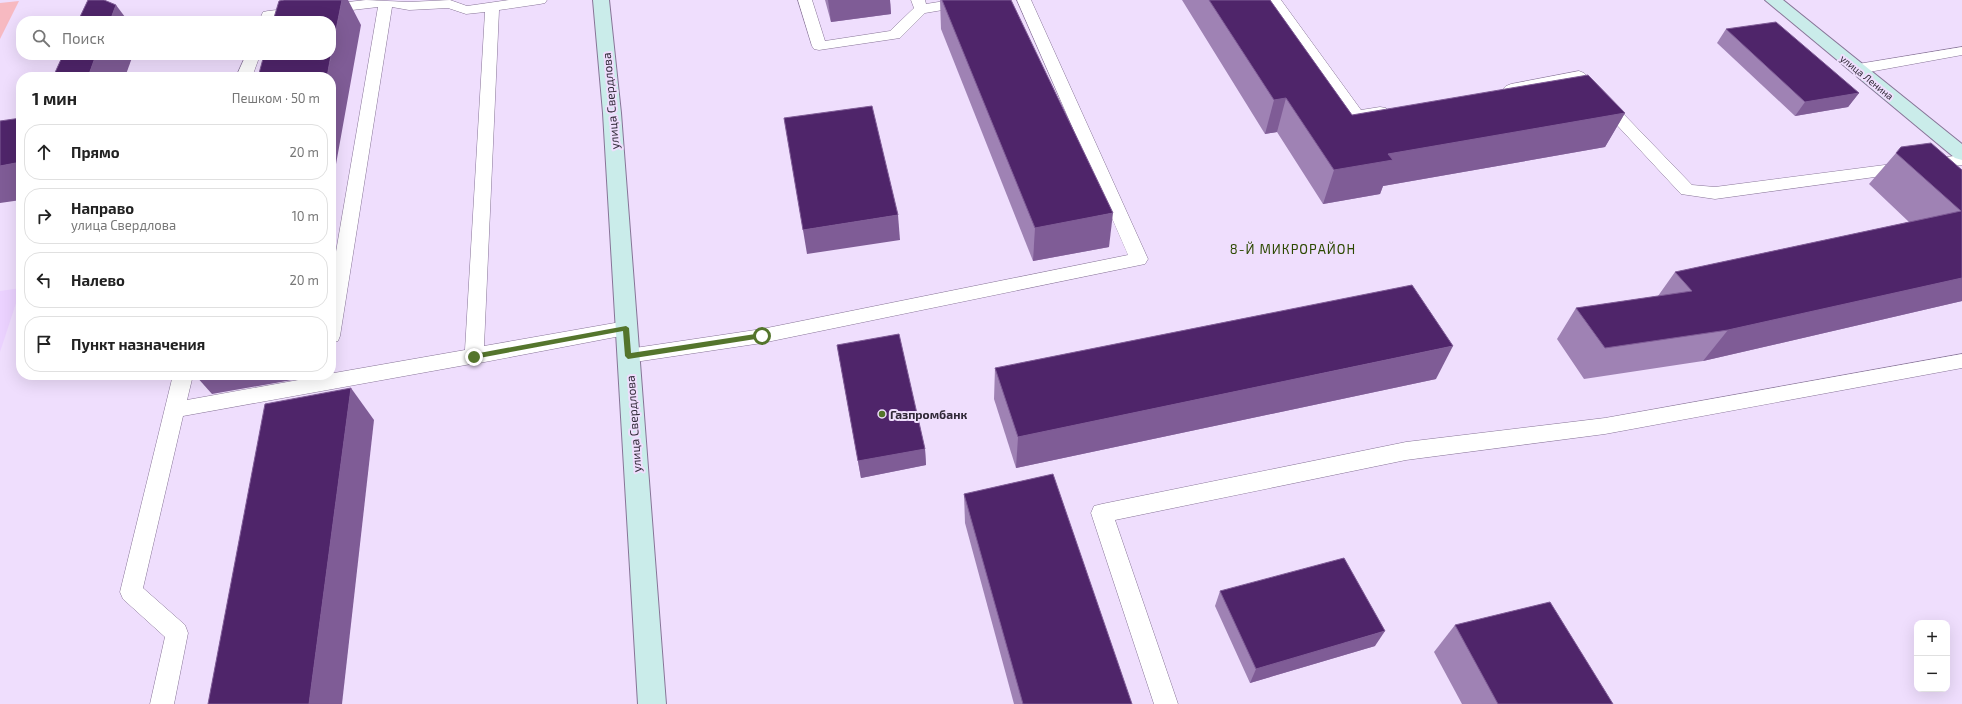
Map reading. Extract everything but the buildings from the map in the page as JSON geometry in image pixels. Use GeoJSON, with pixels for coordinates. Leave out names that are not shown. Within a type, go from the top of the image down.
{"type":"FeatureCollection","features":[{"type":"Feature","properties":{"kind":"main road","name":"улица Свердлова"},"geometry":{"type":"LineString","coordinates":[[601,0],[612,113],[652,704]]}},
{"type":"Feature","properties":{"kind":"main road","name":"улица Ленина"},"geometry":{"type":"LineString","coordinates":[[1773,0],[1962,154]]}},
{"type":"Feature","properties":{"kind":"lane"},"geometry":{"type":"LineString","coordinates":[[268,16],[273,0]]}},
{"type":"Feature","properties":{"kind":"lane"},"geometry":{"type":"LineString","coordinates":[[282,16],[386,2],[410,6],[449,2],[466,10],[540,0]]}},
{"type":"Feature","properties":{"kind":"lane"},"geometry":{"type":"LineString","coordinates":[[805,0],[819,46],[895,35],[919,4],[978,0]]}},
{"type":"Feature","properties":{"kind":"lane"},"geometry":{"type":"LineString","coordinates":[[628,356],[762,336],[1139,259],[1024,0]]}},
{"type":"Feature","properties":{"kind":"lane"},"geometry":{"type":"LineString","coordinates":[[1274,0],[1357,116],[1396,109]]}},
{"type":"Feature","properties":{"kind":"lane"},"geometry":{"type":"LineString","coordinates":[[336,306],[386,2]]}},
{"type":"Feature","properties":{"kind":"lane"},"geometry":{"type":"LineString","coordinates":[[474,357],[492,7]]}},
{"type":"Feature","properties":{"kind":"lane"},"geometry":{"type":"LineString","coordinates":[[1858,69],[1962,51]]}},
{"type":"Feature","properties":{"kind":"lane"},"geometry":{"type":"LineString","coordinates":[[246,72],[250,60]]}},
{"type":"Feature","properties":{"kind":"lane"},"geometry":{"type":"LineString","coordinates":[[1495,91],[1579,76],[1687,190],[1715,193],[1962,160]]}},
{"type":"Feature","properties":{"kind":"lane"},"geometry":{"type":"LineString","coordinates":[[336,377],[474,357],[626,328]]}},
{"type":"Feature","properties":{"kind":"lane"},"geometry":{"type":"LineString","coordinates":[[1166,704],[1102,513],[1406,451],[1605,426],[1962,362]]}},
{"type":"Feature","properties":{"kind":"lane"},"geometry":{"type":"LineString","coordinates":[[162,704],[177,633],[131,592],[182,380]]}},
{"type":"Feature","properties":{"kind":"lane"},"geometry":{"type":"LineString","coordinates":[[174,410],[319,380]]}},
{"type":"Feature","properties":{"kind":"shaded area"},"geometry":{"type":"Polygon","coordinates":[[[19,1],[0,39],[0,3],[19,1]]]}},
{"type":"Feature","properties":{"kind":"shaded area"},"geometry":{"type":"Polygon","coordinates":[[[16,289],[16,303],[0,352],[0,291],[16,289]]]}},
{"type":"Feature","properties":{"kind":"place","name":"Газпромбанк"},"geometry":{"type":"Point","coordinates":[882,414]}},
{"type":"Feature","properties":{"kind":"district","name":"8-Й МИКРОРАЙОН"},"geometry":{"type":"Point","coordinates":[1293,249]}},
{"type":"Feature","properties":{"kind":"route"},"geometry":{"type":"LineString","coordinates":[[474,357],[626,328],[628,356],[762,336]]}}]}
